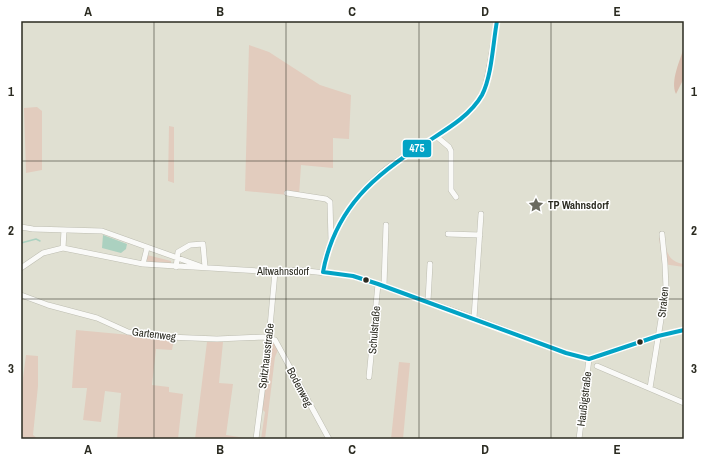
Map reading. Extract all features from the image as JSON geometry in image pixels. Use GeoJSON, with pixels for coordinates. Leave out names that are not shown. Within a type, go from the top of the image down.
{"type":"FeatureCollection","features":[{"type":"Feature","properties":{"kind":"street"},"geometry":{"type":"LineString","coordinates":[[323,272],[325,258],[331,241],[368,186],[380,174],[454,125],[471,110],[484,94],[497,21]]}},
{"type":"Feature","properties":{"kind":"street"},"geometry":{"type":"LineString","coordinates":[[436,136],[449,147],[451,151],[449,192],[456,197]]}},
{"type":"Feature","properties":{"kind":"street"},"geometry":{"type":"LineString","coordinates":[[287,194],[326,199],[330,202],[331,241]]}},
{"type":"Feature","properties":{"kind":"street"},"geometry":{"type":"LineString","coordinates":[[474,318],[481,214]]}},
{"type":"Feature","properties":{"kind":"street"},"geometry":{"type":"LineString","coordinates":[[384,286],[386,225]]}},
{"type":"Feature","properties":{"kind":"street","name":"Altwahnsdorf"},"geometry":{"type":"LineString","coordinates":[[21,227],[102,231],[204,267]]}},
{"type":"Feature","properties":{"kind":"street"},"geometry":{"type":"LineString","coordinates":[[21,268],[43,253],[63,248],[64,230]]}},
{"type":"Feature","properties":{"kind":"street"},"geometry":{"type":"LineString","coordinates":[[448,234],[480,235]]}},
{"type":"Feature","properties":{"kind":"street","name":"Straken"},"geometry":{"type":"LineString","coordinates":[[650,388],[666,288],[662,234]]}},
{"type":"Feature","properties":{"kind":"street"},"geometry":{"type":"LineString","coordinates":[[176,267],[178,252],[190,245],[203,244],[204,267]]}},
{"type":"Feature","properties":{"kind":"street","name":"Altwahnsdorf"},"geometry":{"type":"LineString","coordinates":[[63,248],[143,264],[275,272],[298,270],[353,276],[428,301],[566,353],[589,359]]}},
{"type":"Feature","properties":{"kind":"street"},"geometry":{"type":"LineString","coordinates":[[143,264],[147,248]]}},
{"type":"Feature","properties":{"kind":"street"},"geometry":{"type":"LineString","coordinates":[[428,301],[430,264]]}},
{"type":"Feature","properties":{"kind":"street","name":"Spitzhausstraße"},"geometry":{"type":"LineString","coordinates":[[256,439],[269,338],[275,272]]}},
{"type":"Feature","properties":{"kind":"street","name":"Schulstraße"},"geometry":{"type":"LineString","coordinates":[[370,377],[378,284]]}},
{"type":"Feature","properties":{"kind":"street","name":"Gartenweg"},"geometry":{"type":"LineString","coordinates":[[21,294],[48,306],[97,318],[128,332],[168,337],[216,339],[269,338]]}},
{"type":"Feature","properties":{"kind":"street"},"geometry":{"type":"LineString","coordinates":[[589,359],[658,336],[684,330]]}},
{"type":"Feature","properties":{"kind":"street","name":"Bodenweg"},"geometry":{"type":"LineString","coordinates":[[269,338],[275,340],[329,439]]}},
{"type":"Feature","properties":{"kind":"street","name":"Haußigstraße"},"geometry":{"type":"LineString","coordinates":[[579,439],[589,359]]}},
{"type":"Feature","properties":{"kind":"street"},"geometry":{"type":"LineString","coordinates":[[597,366],[684,403]]}},
{"type":"Feature","properties":{"kind":"shaded area"},"geometry":{"type":"Polygon","coordinates":[[[249,45],[269,52],[320,85],[351,95],[349,139],[333,138],[333,168],[301,165],[299,196],[245,191],[249,45]]]}},
{"type":"Feature","properties":{"kind":"shaded area"},"geometry":{"type":"Polygon","coordinates":[[[684,47],[684,78],[676,94],[674,89],[675,77],[684,47]]]}},
{"type":"Feature","properties":{"kind":"shaded area"},"geometry":{"type":"Polygon","coordinates":[[[37,107],[42,111],[42,170],[26,173],[24,108],[37,107]]]}},
{"type":"Feature","properties":{"kind":"shaded area"},"geometry":{"type":"Polygon","coordinates":[[[169,126],[174,127],[174,183],[168,181],[169,126]]]}},
{"type":"Feature","properties":{"kind":"shaded area"},"geometry":{"type":"Polygon","coordinates":[[[103,235],[127,244],[126,249],[121,253],[102,248],[103,235]]]}},
{"type":"Feature","properties":{"kind":"shaded area"},"geometry":{"type":"Polygon","coordinates":[[[664,237],[667,251],[671,258],[674,261],[684,264],[684,267],[663,264],[659,238],[664,237]]]}},
{"type":"Feature","properties":{"kind":"shaded area"},"geometry":{"type":"Polygon","coordinates":[[[147,255],[171,261],[171,265],[146,263],[147,255]]]}},
{"type":"Feature","properties":{"kind":"shaded area"},"geometry":{"type":"Polygon","coordinates":[[[76,330],[174,339],[172,350],[156,349],[152,385],[169,387],[169,392],[183,394],[178,439],[117,439],[121,393],[105,391],[101,422],[83,420],[87,388],[72,388],[76,330]]]}},
{"type":"Feature","properties":{"kind":"shaded area"},"geometry":{"type":"Polygon","coordinates":[[[272,341],[278,350],[275,357],[265,439],[261,439],[265,412],[262,409],[270,343],[272,341]]]}},
{"type":"Feature","properties":{"kind":"shaded area"},"geometry":{"type":"Polygon","coordinates":[[[207,342],[223,342],[219,383],[233,384],[226,435],[252,439],[195,439],[207,342]]]}},
{"type":"Feature","properties":{"kind":"shaded area"},"geometry":{"type":"Polygon","coordinates":[[[26,355],[38,356],[38,386],[33,435],[38,439],[21,439],[21,393],[26,355]]]}},
{"type":"Feature","properties":{"kind":"shaded area"},"geometry":{"type":"Polygon","coordinates":[[[399,362],[410,363],[403,439],[391,439],[399,362]]]}},
{"type":"Feature","properties":{"kind":"waterway"},"geometry":{"type":"LineString","coordinates":[[21,243],[36,239],[40,241]]}},
{"type":"Feature","properties":{"kind":"transit line","name":"475"},"geometry":{"type":"LineString","coordinates":[[323,272],[329,249],[337,229],[347,211],[360,195],[374,180],[390,167],[458,122],[477,103],[482,95],[488,78],[497,21]]}},
{"type":"Feature","properties":{"kind":"transit line","name":"475"},"geometry":{"type":"LineString","coordinates":[[323,272],[353,276],[378,284],[566,353],[589,359]]}},
{"type":"Feature","properties":{"kind":"transit line","name":"475"},"geometry":{"type":"LineString","coordinates":[[589,359],[658,336],[684,330]]}},
{"type":"Feature","properties":{"kind":"place","name":"TP Wahnsdorf"},"geometry":{"type":"Point","coordinates":[536,205]}}]}
